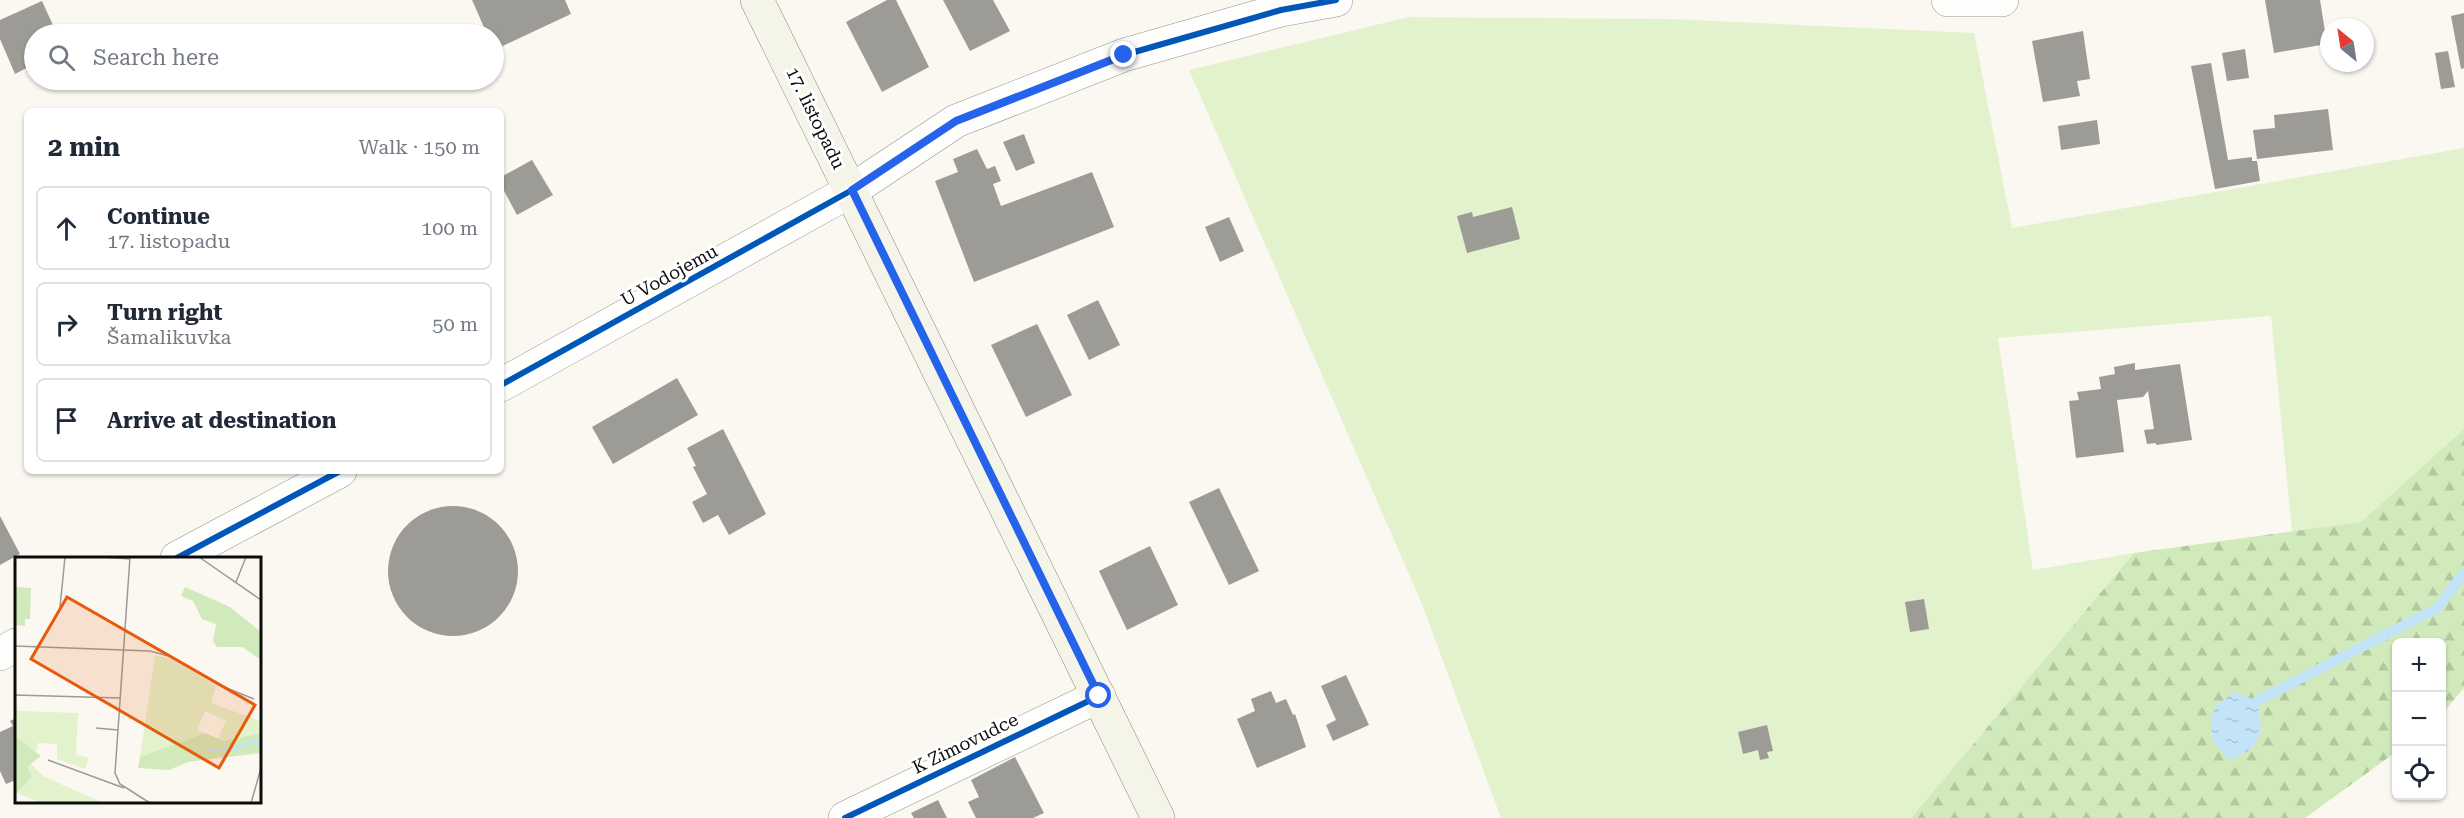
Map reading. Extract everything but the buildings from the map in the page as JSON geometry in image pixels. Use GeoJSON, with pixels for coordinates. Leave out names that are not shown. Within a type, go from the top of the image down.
{"type":"FeatureCollection","features":[{"type":"Feature","properties":{"kind":"main road","name":"17. listopadu"},"geometry":{"type":"LineString","coordinates":[[757,0],[1158,818]]}},
{"type":"Feature","properties":{"kind":"street","name":"U Vodojemu"},"geometry":{"type":"LineString","coordinates":[[504,383],[852,190],[956,121],[1124,55],[1281,10],[1336,0]]}},
{"type":"Feature","properties":{"kind":"street"},"geometry":{"type":"LineString","coordinates":[[1948,0],[2002,0]]}},
{"type":"Feature","properties":{"kind":"street"},"geometry":{"type":"LineString","coordinates":[[179,557],[334,474]]}},
{"type":"Feature","properties":{"kind":"street"},"geometry":{"type":"LineString","coordinates":[[0,654],[15,646]]}},
{"type":"Feature","properties":{"kind":"street","name":"K Zimovudce"},"geometry":{"type":"LineString","coordinates":[[845,818],[1099,696]]}},
{"type":"Feature","properties":{"kind":"green space"},"geometry":{"type":"Polygon","coordinates":[[[1409,17],[1670,19],[1974,33],[2012,228],[2464,148],[2464,429],[2361,522],[2292,532],[2271,316],[1998,338],[2033,570],[2134,553],[1911,818],[1501,818],[1422,604],[1189,70],[1409,17]]]}},
{"type":"Feature","properties":{"kind":"green space"},"geometry":{"type":"Polygon","coordinates":[[[2464,429],[2464,688],[2446,709],[2446,638],[2392,638],[2392,755],[2305,818],[1911,818],[2134,553],[2361,522],[2464,429]]]}},
{"type":"Feature","properties":{"kind":"water"},"geometry":{"type":"Polygon","coordinates":[[[2235,692],[2257,701],[2261,722],[2254,745],[2240,756],[2229,760],[2213,742],[2211,720],[2215,706],[2235,692]]]}},
{"type":"Feature","properties":{"kind":"waterway"},"geometry":{"type":"LineString","coordinates":[[2257,701],[2437,608],[2464,573]]}},
{"type":"Feature","properties":{"kind":"cycle path"},"geometry":{"type":"LineString","coordinates":[[504,383],[852,190],[956,121],[1124,55],[1281,10],[1336,0]]}},
{"type":"Feature","properties":{"kind":"cycle path"},"geometry":{"type":"LineString","coordinates":[[179,557],[334,474]]}},
{"type":"Feature","properties":{"kind":"cycle path"},"geometry":{"type":"LineString","coordinates":[[845,818],[1099,696]]}},
{"type":"Feature","properties":{"kind":"route"},"geometry":{"type":"LineString","coordinates":[[1099,696],[852,190],[956,121],[1124,55]]}}]}
